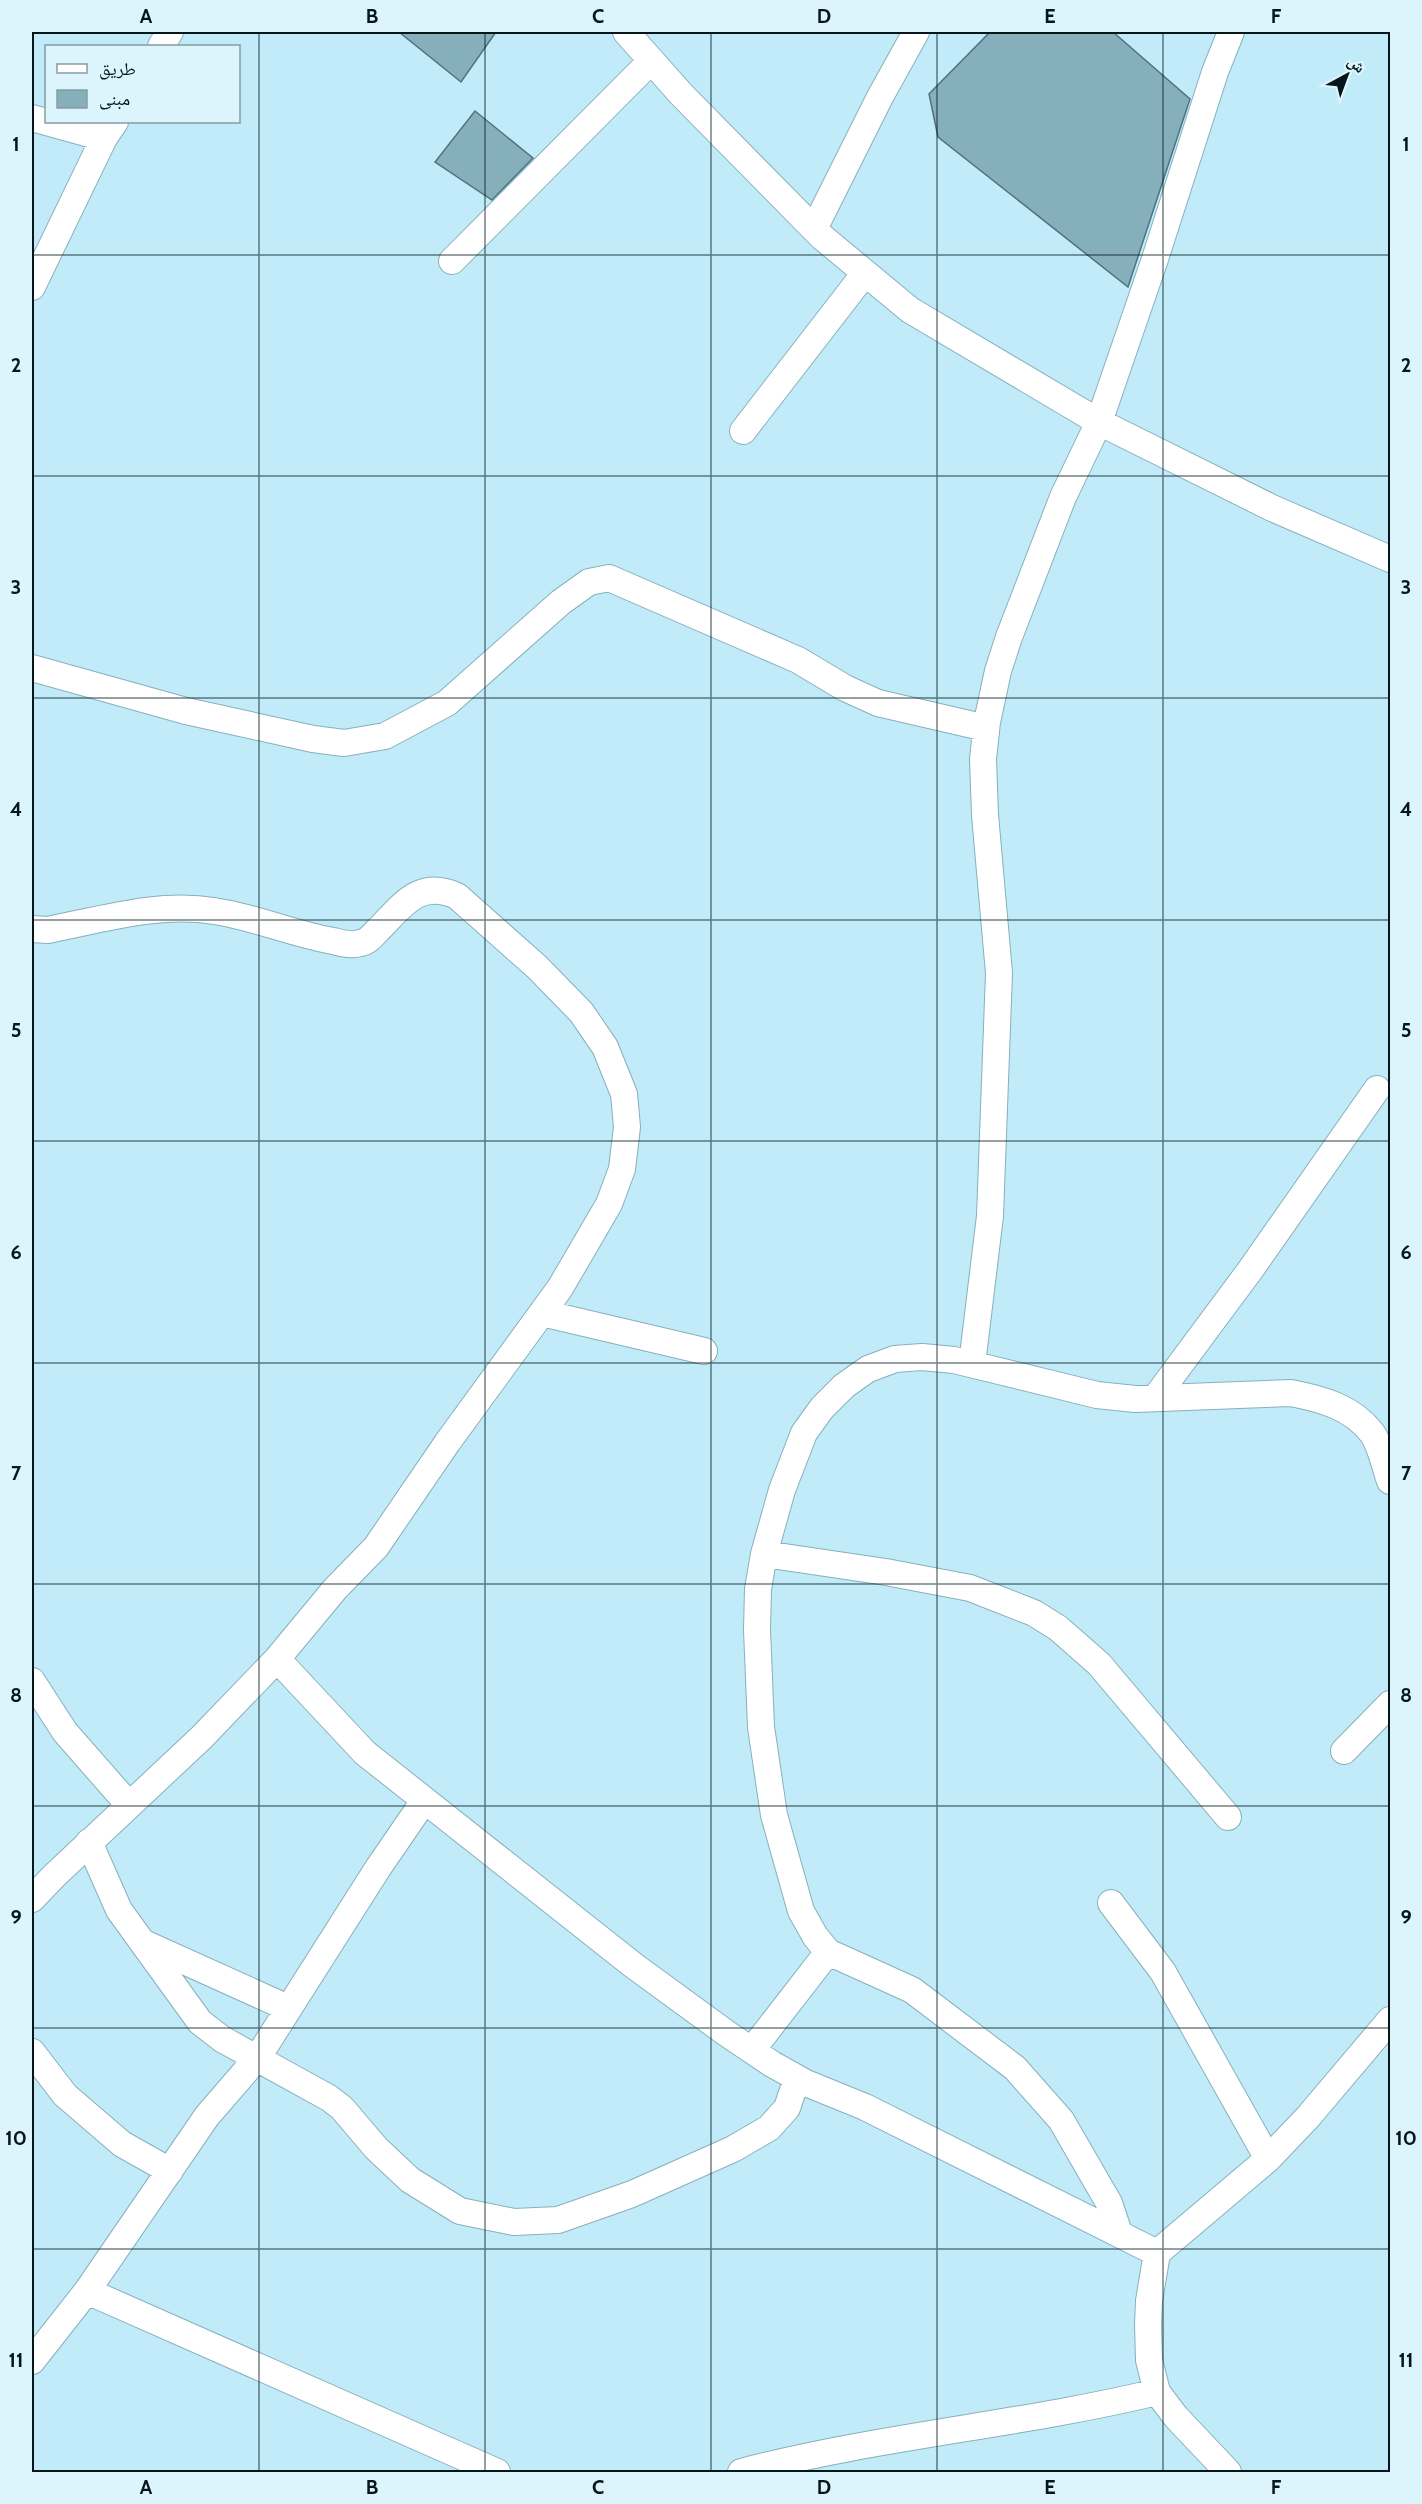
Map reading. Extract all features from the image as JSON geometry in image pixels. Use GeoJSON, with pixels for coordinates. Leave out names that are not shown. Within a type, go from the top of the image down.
{"type":"FeatureCollection","features":[{"type":"Feature","properties":{"kind":"street"},"geometry":{"type":"LineString","coordinates":[[162,45],[170,32]]}},
{"type":"Feature","properties":{"kind":"street"},"geometry":{"type":"LineString","coordinates":[[626,32],[651,61],[814,230],[910,310],[1099,422],[1272,508],[1390,559]]}},
{"type":"Feature","properties":{"kind":"street"},"geometry":{"type":"LineString","coordinates":[[814,230],[880,97],[916,32]]}},
{"type":"Feature","properties":{"kind":"street"},"geometry":{"type":"LineString","coordinates":[[972,1364],[990,1216],[999,974],[985,815],[983,759],[986,728],[998,671],[1009,637],[1063,497],[1099,422],[1155,259],[1215,72],[1231,32]]}},
{"type":"Feature","properties":{"kind":"street"},"geometry":{"type":"LineString","coordinates":[[452,261],[651,61]]}},
{"type":"Feature","properties":{"kind":"street"},"geometry":{"type":"LineString","coordinates":[[32,287],[110,130],[64,123]]}},
{"type":"Feature","properties":{"kind":"street"},"geometry":{"type":"LineString","coordinates":[[743,431],[866,273]]}},
{"type":"Feature","properties":{"kind":"street"},"geometry":{"type":"LineString","coordinates":[[32,668],[186,711],[313,739],[344,743],[385,736],[447,703],[561,602],[589,582],[609,578],[798,660],[845,688],[878,703],[986,728]]}},
{"type":"Feature","properties":{"kind":"street"},"geometry":{"type":"LineString","coordinates":[[32,929],[48,930],[177,907],[246,917],[306,937],[349,944],[362,943],[371,938],[412,895],[435,889],[443,890],[457,896],[537,967],[581,1012],[605,1047],[624,1094],[627,1127],[622,1169],[609,1204],[560,1288],[447,1443],[376,1547],[335,1589],[277,1659],[202,1737],[89,1842],[32,1899]]}},
{"type":"Feature","properties":{"kind":"street"},"geometry":{"type":"LineString","coordinates":[[1156,1397],[1251,1269],[1377,1089]]}},
{"type":"Feature","properties":{"kind":"street"},"geometry":{"type":"LineString","coordinates":[[542,1313],[704,1351]]}},
{"type":"Feature","properties":{"kind":"street"},"geometry":{"type":"LineString","coordinates":[[1119,2233],[1109,2203],[1061,2120],[1015,2068],[912,1990],[828,1953],[801,1911],[774,1815],[761,1727],[757,1630],[758,1589],[764,1554],[782,1490],[804,1433],[822,1408],[844,1386],[868,1369],[895,1359],[922,1357],[972,1364],[1097,1395],[1135,1399],[1291,1393],[1334,1404],[1350,1412],[1373,1435],[1390,1481]]}},
{"type":"Feature","properties":{"kind":"street"},"geometry":{"type":"LineString","coordinates":[[764,1554],[886,1572],[970,1588],[1034,1612],[1058,1628],[1100,1664],[1228,1818]]}},
{"type":"Feature","properties":{"kind":"street"},"geometry":{"type":"LineString","coordinates":[[277,1659],[365,1754],[633,1965],[752,2050],[797,2078],[865,2107],[1157,2253]]}},
{"type":"Feature","properties":{"kind":"street"},"geometry":{"type":"LineString","coordinates":[[32,1681],[65,1732],[129,1805]]}},
{"type":"Feature","properties":{"kind":"street"},"geometry":{"type":"LineString","coordinates":[[1344,1751],[1390,1704]]}},
{"type":"Feature","properties":{"kind":"street"},"geometry":{"type":"LineString","coordinates":[[32,2361],[87,2291],[207,2116],[258,2057],[378,1868],[424,1802]]}},
{"type":"Feature","properties":{"kind":"street"},"geometry":{"type":"LineString","coordinates":[[89,1842],[119,1910],[200,2022],[222,2039],[258,2057],[342,2108],[376,2148],[410,2180],[460,2211],[514,2222],[558,2220],[632,2194],[733,2149],[769,2128],[787,2108],[797,2078]]}},
{"type":"Feature","properties":{"kind":"street"},"geometry":{"type":"LineString","coordinates":[[1111,1903],[1163,1972],[1268,2159]]}},
{"type":"Feature","properties":{"kind":"street"},"geometry":{"type":"LineString","coordinates":[[142,1942],[288,2008]]}},
{"type":"Feature","properties":{"kind":"street"},"geometry":{"type":"LineString","coordinates":[[752,2050],[828,1953]]}},
{"type":"Feature","properties":{"kind":"street"},"geometry":{"type":"LineString","coordinates":[[1227,2472],[1176,2417],[1157,2392],[1149,2360],[1148,2325],[1149,2301],[1157,2253],[1268,2159],[1308,2117],[1390,2020]]}},
{"type":"Feature","properties":{"kind":"street"},"geometry":{"type":"LineString","coordinates":[[32,2052],[65,2095],[122,2145],[170,2171]]}},
{"type":"Feature","properties":{"kind":"street"},"geometry":{"type":"LineString","coordinates":[[87,2291],[497,2472]]}},
{"type":"Feature","properties":{"kind":"street"},"geometry":{"type":"LineString","coordinates":[[741,2472],[860,2446],[1042,2417],[1157,2392]]}},
{"type":"Feature","properties":{"kind":"building"},"geometry":{"type":"Polygon","coordinates":[[[399,32],[496,32],[461,82],[399,32]]]}},
{"type":"Feature","properties":{"kind":"building"},"geometry":{"type":"Polygon","coordinates":[[[990,32],[1113,32],[1190,99],[1128,287],[938,137],[929,94],[990,32]]]}},
{"type":"Feature","properties":{"kind":"building"},"geometry":{"type":"Polygon","coordinates":[[[475,111],[533,158],[492,200],[435,162],[475,111]]]}}]}
